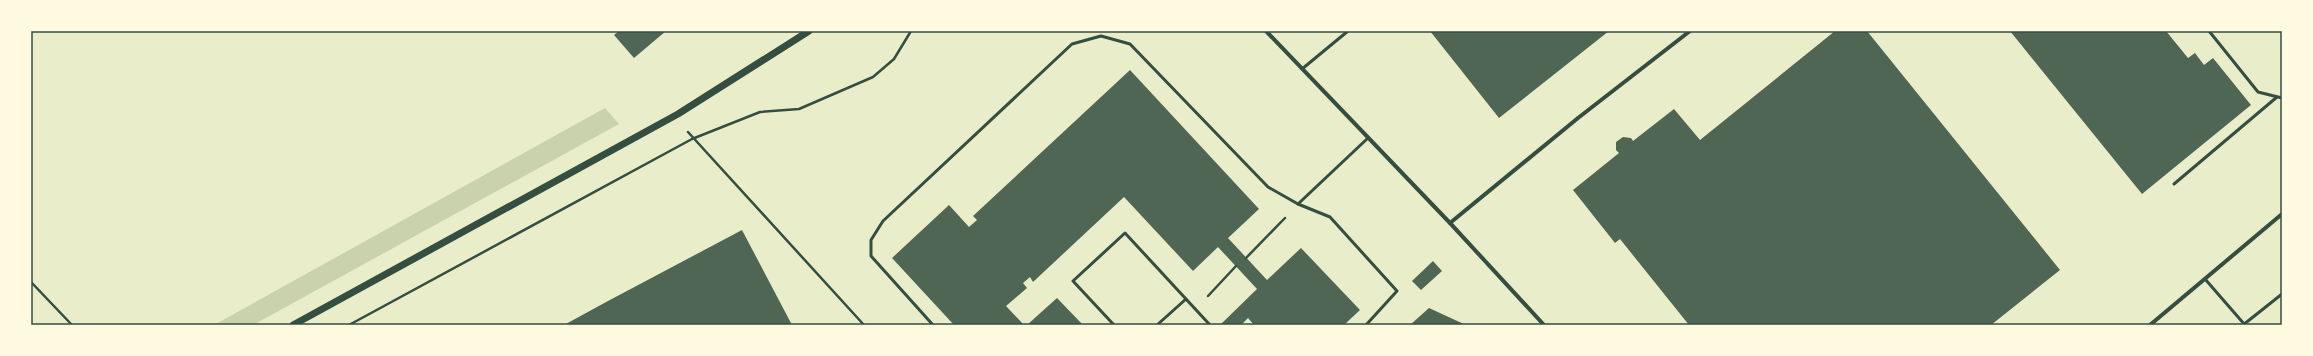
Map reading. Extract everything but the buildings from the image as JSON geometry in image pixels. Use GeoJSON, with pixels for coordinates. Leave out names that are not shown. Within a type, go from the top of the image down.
{"type":"FeatureCollection","features":[{"type":"Feature","properties":{"kind":"street"},"geometry":{"type":"LineString","coordinates":[[293,325],[678,114],[809,31]]}},
{"type":"Feature","properties":{"kind":"street"},"geometry":{"type":"LineString","coordinates":[[1266,31],[1450,223],[1544,325]]}},
{"type":"Feature","properties":{"kind":"street"},"geometry":{"type":"LineString","coordinates":[[1450,223],[1578,118],[1690,31]]}},
{"type":"Feature","properties":{"kind":"street"},"geometry":{"type":"LineString","coordinates":[[2150,325],[2282,214]]}},
{"type":"Feature","properties":{"kind":"lane"},"geometry":{"type":"LineString","coordinates":[[1302,69],[1348,31]]}},
{"type":"Feature","properties":{"kind":"lane"},"geometry":{"type":"LineString","coordinates":[[2209,31],[2258,92],[2282,98]]}},
{"type":"Feature","properties":{"kind":"lane"},"geometry":{"type":"LineString","coordinates":[[933,325],[871,256],[871,240],[883,221],[1072,44],[1101,36],[1130,44],[1268,187],[1298,204],[1330,217],[1398,291],[1366,325]]}},
{"type":"Feature","properties":{"kind":"lane"},"geometry":{"type":"LineString","coordinates":[[2174,184],[2277,97]]}},
{"type":"Feature","properties":{"kind":"lane"},"geometry":{"type":"LineString","coordinates":[[1298,204],[1368,138]]}},
{"type":"Feature","properties":{"kind":"lane"},"geometry":{"type":"LineString","coordinates":[[1114,325],[1073,281],[1125,233],[1210,325]]}},
{"type":"Feature","properties":{"kind":"lane"},"geometry":{"type":"LineString","coordinates":[[2205,279],[2244,325],[2282,294]]}},
{"type":"Feature","properties":{"kind":"lane"},"geometry":{"type":"LineString","coordinates":[[1157,325],[1186,299]]}},
{"type":"Feature","properties":{"kind":"path"},"geometry":{"type":"LineString","coordinates":[[349,325],[692,139],[760,112],[799,109],[873,76],[894,59],[911,31]]}},
{"type":"Feature","properties":{"kind":"path"},"geometry":{"type":"LineString","coordinates":[[678,114],[692,139],[864,325]]}},
{"type":"Feature","properties":{"kind":"path"},"geometry":{"type":"LineString","coordinates":[[1246,258],[1298,204]]}},
{"type":"Feature","properties":{"kind":"path"},"geometry":{"type":"LineString","coordinates":[[1196,309],[1236,266]]}},
{"type":"Feature","properties":{"kind":"path"},"geometry":{"type":"LineString","coordinates":[[31,282],[72,325]]}},
{"type":"Feature","properties":{"kind":"green space"},"geometry":{"type":"Polygon","coordinates":[[[605,108],[619,124],[253,325],[214,325],[605,108]]]}}]}
